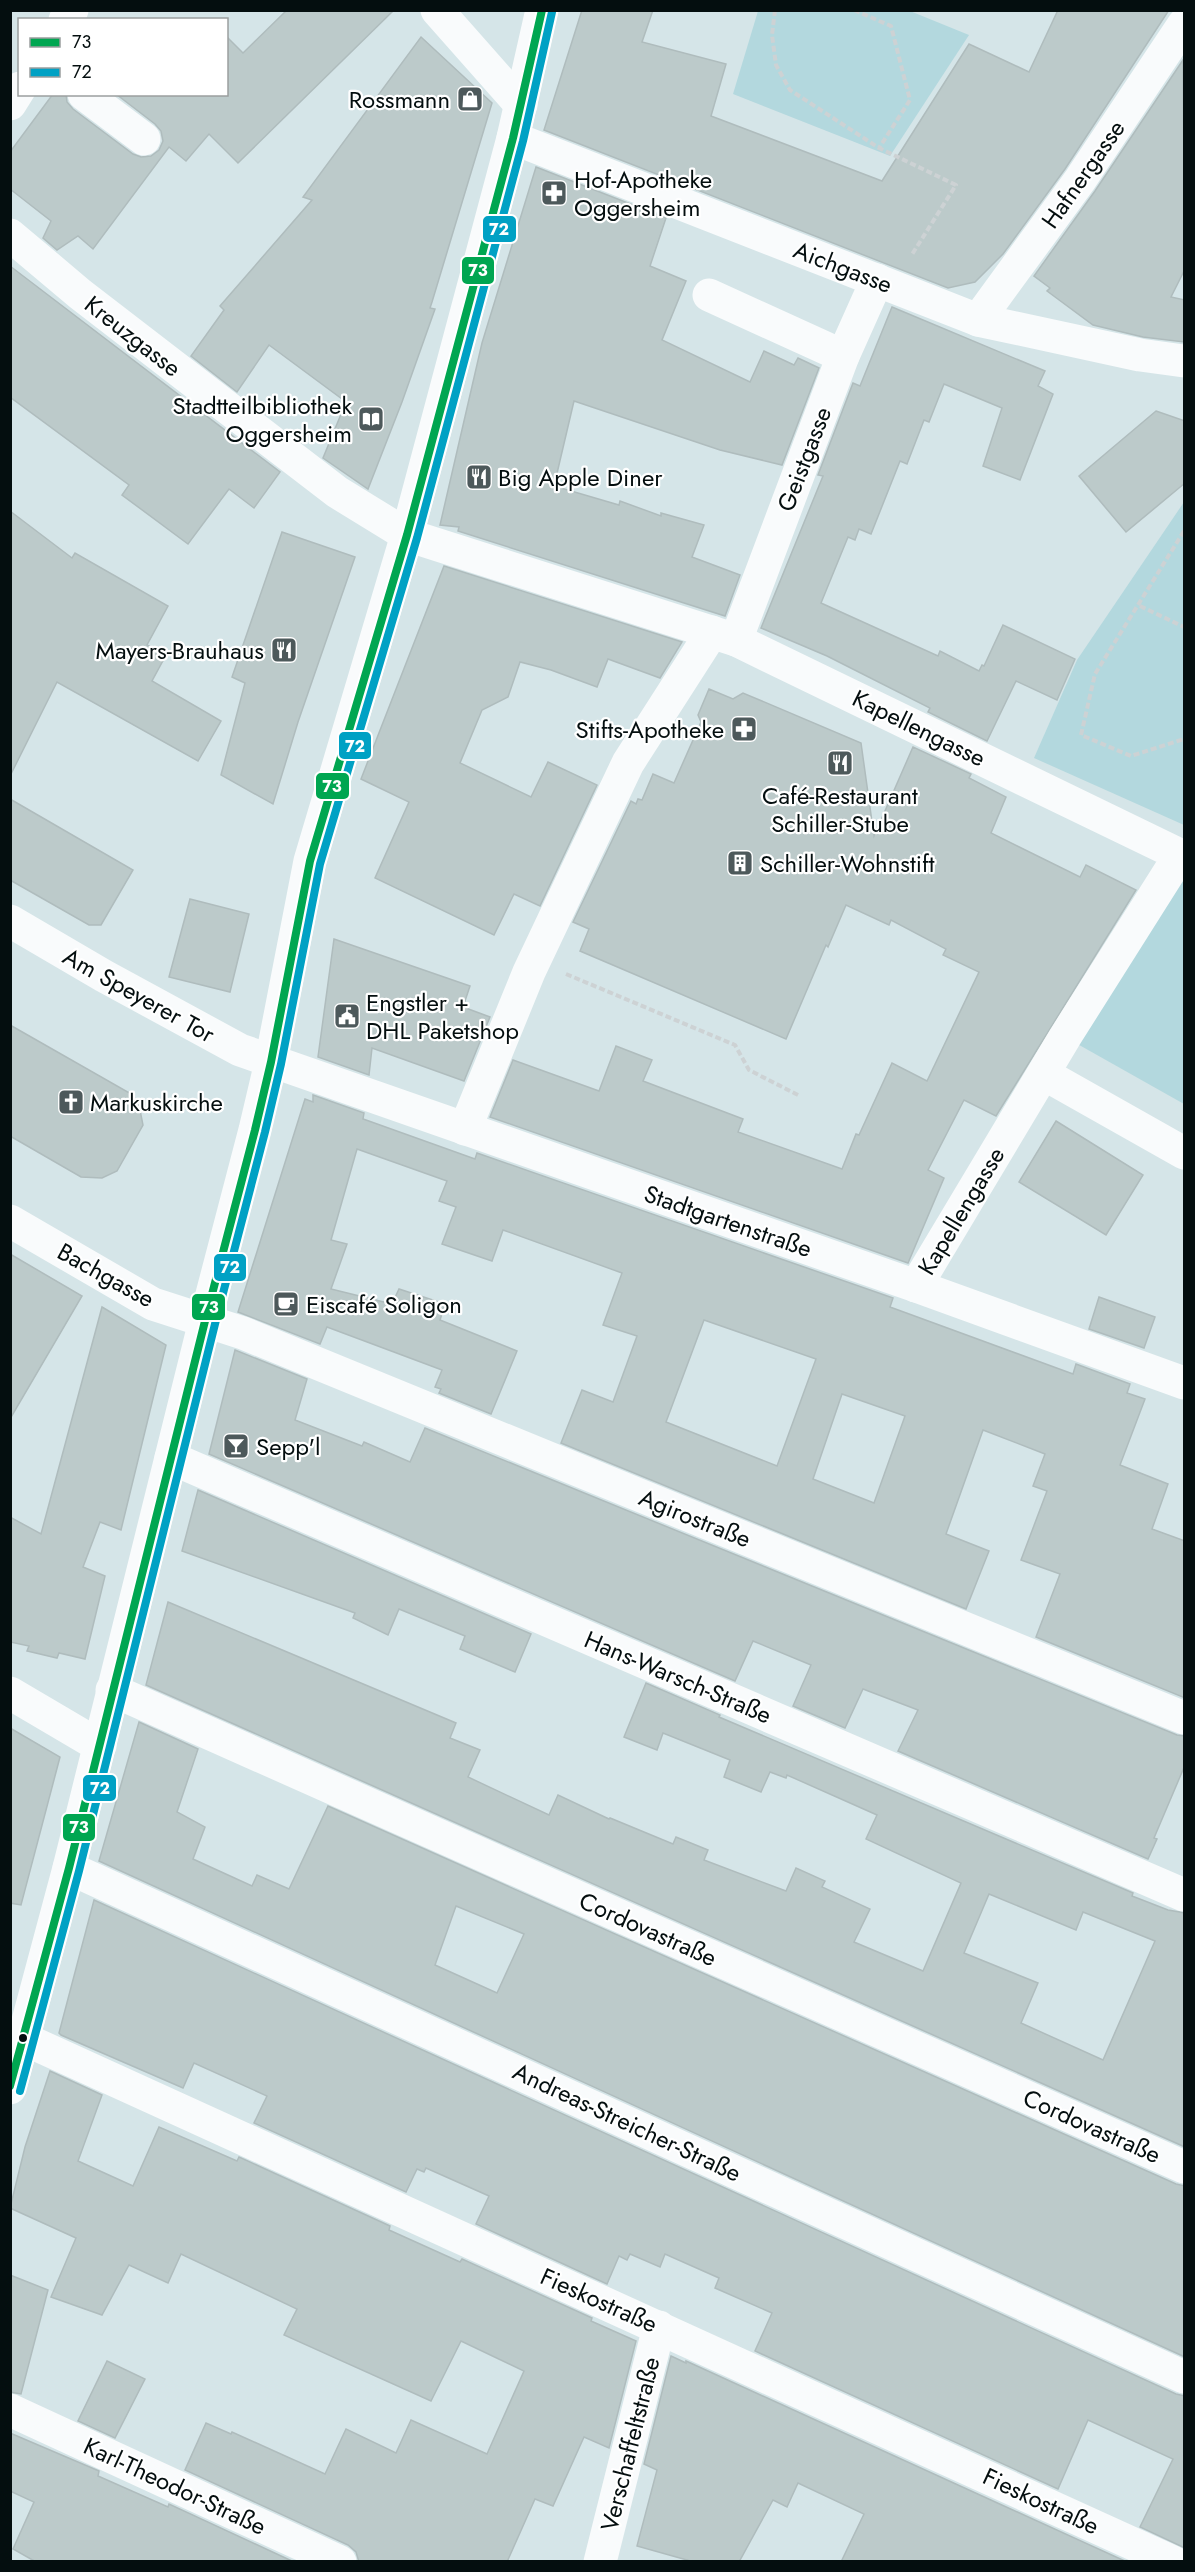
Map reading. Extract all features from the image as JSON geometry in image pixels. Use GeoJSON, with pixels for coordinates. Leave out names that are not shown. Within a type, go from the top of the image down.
{"type":"FeatureCollection","features":[{"type":"Feature","properties":{"kind":"street"},"geometry":{"type":"LineString","coordinates":[[437,10],[521,105]]}},
{"type":"Feature","properties":{"kind":"street"},"geometry":{"type":"LineString","coordinates":[[10,2088],[69,1868],[271,1062],[310,861],[407,535],[513,138],[542,10]]}},
{"type":"Feature","properties":{"kind":"street","name":"Hafnergasse"},"geometry":{"type":"LineString","coordinates":[[978,320],[1080,180],[1185,24]]}},
{"type":"Feature","properties":{"kind":"street"},"geometry":{"type":"LineString","coordinates":[[10,104],[18,91]]}},
{"type":"Feature","properties":{"kind":"street"},"geometry":{"type":"LineString","coordinates":[[87,96],[144,139]]}},
{"type":"Feature","properties":{"kind":"street","name":"Aichgasse"},"geometry":{"type":"LineString","coordinates":[[513,138],[978,320],[1098,346],[1185,361]]}},
{"type":"Feature","properties":{"kind":"street","name":"Kreuzgasse"},"geometry":{"type":"LineString","coordinates":[[10,235],[80,294],[337,492],[407,535]]}},
{"type":"Feature","properties":{"kind":"street","name":"Geistgasse"},"geometry":{"type":"LineString","coordinates":[[465,1129],[535,961],[628,763],[724,636],[843,356],[885,283]]}},
{"type":"Feature","properties":{"kind":"street"},"geometry":{"type":"LineString","coordinates":[[709,295],[843,356]]}},
{"type":"Feature","properties":{"kind":"street","name":"Kapellengasse"},"geometry":{"type":"LineString","coordinates":[[407,535],[724,636],[1180,855],[916,1286]]}},
{"type":"Feature","properties":{"kind":"street","name":"Am Speyerer Tor"},"geometry":{"type":"LineString","coordinates":[[10,921],[210,1036],[271,1062]]}},
{"type":"Feature","properties":{"kind":"street","name":"Stadtgartenstraße"},"geometry":{"type":"LineString","coordinates":[[271,1062],[916,1286],[1185,1383]]}},
{"type":"Feature","properties":{"kind":"street"},"geometry":{"type":"LineString","coordinates":[[1044,1074],[1185,1153]]}},
{"type":"Feature","properties":{"kind":"street","name":"Bachgasse"},"geometry":{"type":"LineString","coordinates":[[10,1221],[153,1304],[205,1321]]}},
{"type":"Feature","properties":{"kind":"street","name":"Agirostraße"},"geometry":{"type":"LineString","coordinates":[[205,1321],[243,1333],[1185,1718]]}},
{"type":"Feature","properties":{"kind":"street","name":"Hans-Warsch-Straße"},"geometry":{"type":"LineString","coordinates":[[171,1458],[1185,1895]]}},
{"type":"Feature","properties":{"kind":"street","name":"Cordovastraße"},"geometry":{"type":"LineString","coordinates":[[112,1690],[1185,2167]]}},
{"type":"Feature","properties":{"kind":"street"},"geometry":{"type":"LineString","coordinates":[[10,1693],[100,1746]]}},
{"type":"Feature","properties":{"kind":"street","name":"Andreas-Streicher-Straße"},"geometry":{"type":"LineString","coordinates":[[69,1868],[1185,2377]]}},
{"type":"Feature","properties":{"kind":"street","name":"Fieskostraße"},"geometry":{"type":"LineString","coordinates":[[24,2039],[1173,2562]]}},
{"type":"Feature","properties":{"kind":"street","name":"Verschaffeltstraße"},"geometry":{"type":"LineString","coordinates":[[600,2562],[659,2327]]}},
{"type":"Feature","properties":{"kind":"street","name":"Karl-Theodor-Straße"},"geometry":{"type":"LineString","coordinates":[[10,2410],[340,2562]]}},
{"type":"Feature","properties":{"kind":"path"},"geometry":{"type":"LineString","coordinates":[[775,10],[772,35],[776,65],[790,90],[879,148],[956,185],[885,283]]}},
{"type":"Feature","properties":{"kind":"path"},"geometry":{"type":"LineString","coordinates":[[854,10],[891,26],[910,100],[879,148]]}},
{"type":"Feature","properties":{"kind":"path"},"geometry":{"type":"LineString","coordinates":[[1185,531],[1140,606],[1095,674],[1081,735],[1131,756],[1185,739]]}},
{"type":"Feature","properties":{"kind":"path"},"geometry":{"type":"LineString","coordinates":[[1140,606],[1185,627]]}},
{"type":"Feature","properties":{"kind":"path"},"geometry":{"type":"LineString","coordinates":[[535,961],[735,1045],[749,1070],[798,1095]]}},
{"type":"Feature","properties":{"kind":"shaded area"},"geometry":{"type":"Polygon","coordinates":[[[758,11],[910,11],[969,35],[890,156],[733,94],[758,11]]]}},
{"type":"Feature","properties":{"kind":"shaded area"},"geometry":{"type":"Polygon","coordinates":[[[1184,502],[1184,825],[1034,758],[1077,660],[1184,502]]]}},
{"type":"Feature","properties":{"kind":"shaded area"},"geometry":{"type":"Polygon","coordinates":[[[1184,858],[1184,1104],[1065,1037],[1184,858]]]}},
{"type":"Feature","properties":{"kind":"building"},"geometry":{"type":"Polygon","coordinates":[[[287,10],[394,10],[238,163],[209,134],[186,161],[169,147],[93,249],[78,236],[57,250],[43,238],[51,221],[10,189],[10,152],[52,96],[66,96],[67,102],[73,109],[133,154],[141,157],[151,156],[159,150],[163,141],[161,131],[119,96],[228,96],[228,38],[243,53],[287,10]]]}},
{"type":"Feature","properties":{"kind":"building"},"geometry":{"type":"Polygon","coordinates":[[[582,10],[653,10],[642,42],[726,64],[711,116],[882,181],[969,44],[1029,72],[1058,10],[1169,10],[1065,169],[1003,254],[975,282],[948,288],[544,130],[582,10]]]}},
{"type":"Feature","properties":{"kind":"building"},"geometry":{"type":"Polygon","coordinates":[[[421,37],[492,103],[430,308],[435,309],[368,489],[323,458],[346,402],[269,345],[237,392],[191,356],[224,310],[220,306],[312,200],[303,197],[421,37]]]}},
{"type":"Feature","properties":{"kind":"building"},"geometry":{"type":"Polygon","coordinates":[[[1183,60],[1185,269],[1171,297],[1185,300],[1184,342],[1143,337],[1093,325],[1047,291],[1050,288],[1034,276],[1095,191],[1183,60]]]}},
{"type":"Feature","properties":{"kind":"building"},"geometry":{"type":"Polygon","coordinates":[[[536,167],[666,218],[650,266],[686,281],[662,340],[750,382],[764,351],[794,365],[798,358],[819,368],[782,465],[720,450],[574,401],[554,486],[619,505],[620,501],[661,516],[661,513],[704,525],[692,557],[740,575],[725,616],[458,531],[459,527],[440,525],[482,343],[536,167]]]}},
{"type":"Feature","properties":{"kind":"building"},"geometry":{"type":"Polygon","coordinates":[[[10,266],[280,472],[254,508],[229,489],[188,544],[122,495],[129,485],[10,397],[10,266]]]}},
{"type":"Feature","properties":{"kind":"building"},"geometry":{"type":"Polygon","coordinates":[[[892,307],[1045,371],[1038,386],[1053,394],[1020,480],[983,466],[1002,408],[944,384],[929,422],[924,420],[907,464],[900,461],[871,534],[859,529],[855,540],[848,537],[821,603],[938,656],[940,651],[979,671],[982,665],[984,666],[1003,625],[1075,659],[1057,700],[1016,681],[987,741],[928,712],[930,708],[827,656],[761,628],[823,476],[818,475],[853,383],[860,386],[892,307]]]}},
{"type":"Feature","properties":{"kind":"building"},"geometry":{"type":"Polygon","coordinates":[[[1156,411],[1185,421],[1185,483],[1126,532],[1079,476],[1156,411]]]}},
{"type":"Feature","properties":{"kind":"building"},"geometry":{"type":"Polygon","coordinates":[[[10,511],[72,558],[75,553],[168,606],[147,645],[166,655],[152,681],[221,721],[198,761],[57,682],[10,776],[10,511]]]}},
{"type":"Feature","properties":{"kind":"building"},"geometry":{"type":"Polygon","coordinates":[[[282,532],[355,557],[298,722],[273,804],[221,775],[245,683],[232,677],[282,532]]]}},
{"type":"Feature","properties":{"kind":"building"},"geometry":{"type":"Polygon","coordinates":[[[444,566],[682,642],[660,678],[608,659],[597,687],[551,670],[520,662],[508,697],[482,710],[460,763],[531,797],[548,762],[597,785],[540,906],[514,894],[494,935],[375,878],[409,802],[361,779],[444,566]]]}},
{"type":"Feature","properties":{"kind":"building"},"geometry":{"type":"Polygon","coordinates":[[[709,689],[733,699],[743,693],[861,743],[874,836],[913,747],[971,774],[969,778],[1006,797],[991,833],[1080,877],[1086,865],[1136,890],[996,1116],[964,1100],[928,1170],[944,1178],[908,1263],[490,1117],[513,1060],[599,1091],[616,1046],[652,1060],[643,1081],[743,1119],[738,1132],[842,1169],[856,1134],[859,1135],[892,1063],[927,1081],[979,972],[943,955],[946,949],[891,920],[889,925],[846,905],[828,947],[826,945],[786,1039],[580,951],[589,929],[573,922],[631,801],[636,804],[638,799],[642,800],[653,774],[674,783],[701,722],[698,715],[709,689]]]}},
{"type":"Feature","properties":{"kind":"building"},"geometry":{"type":"Polygon","coordinates":[[[10,799],[133,870],[101,925],[89,925],[10,880],[10,799]]]}},
{"type":"Feature","properties":{"kind":"building"},"geometry":{"type":"Polygon","coordinates":[[[190,899],[249,914],[230,992],[169,977],[190,899]]]}},
{"type":"Feature","properties":{"kind":"building"},"geometry":{"type":"Polygon","coordinates":[[[334,939],[470,986],[463,1007],[490,1017],[464,1081],[372,1048],[369,1075],[318,1057],[334,939]]]}},
{"type":"Feature","properties":{"kind":"building","name":"Markuskirche"},"geometry":{"type":"Polygon","coordinates":[[[10,1025],[133,1095],[140,1110],[143,1125],[117,1171],[102,1178],[81,1177],[10,1136],[10,1025]]]}},
{"type":"Feature","properties":{"kind":"building"},"geometry":{"type":"Polygon","coordinates":[[[313,1095],[364,1113],[363,1119],[475,1159],[477,1153],[893,1298],[890,1307],[1073,1374],[1076,1364],[1130,1384],[1127,1393],[1145,1399],[1120,1465],[1168,1484],[1152,1529],[1185,1541],[1185,1698],[1036,1637],[1060,1574],[1021,1560],[1047,1491],[1033,1486],[1045,1454],[983,1430],[946,1534],[989,1551],[966,1609],[561,1443],[582,1390],[613,1402],[637,1336],[603,1325],[622,1273],[503,1230],[492,1261],[442,1244],[456,1207],[439,1201],[447,1181],[357,1149],[331,1240],[347,1244],[331,1289],[392,1304],[399,1289],[445,1304],[440,1320],[517,1351],[491,1414],[439,1393],[441,1389],[435,1387],[442,1370],[327,1327],[320,1344],[238,1312],[305,1099],[313,1102],[313,1095]],[[704,1320],[666,1422],[777,1466],[816,1359],[704,1320]],[[842,1394],[813,1479],[874,1503],[905,1416],[842,1394]]]}},
{"type":"Feature","properties":{"kind":"building"},"geometry":{"type":"Polygon","coordinates":[[[1056,1121],[1143,1175],[1106,1235],[1019,1182],[1056,1121]]]}},
{"type":"Feature","properties":{"kind":"building"},"geometry":{"type":"Polygon","coordinates":[[[10,1254],[82,1296],[10,1419],[10,1254]]]}},
{"type":"Feature","properties":{"kind":"building"},"geometry":{"type":"Polygon","coordinates":[[[1099,1297],[1155,1317],[1144,1348],[1089,1329],[1099,1297]]]}},
{"type":"Feature","properties":{"kind":"building"},"geometry":{"type":"Polygon","coordinates":[[[102,1307],[166,1345],[121,1530],[100,1522],[83,1567],[105,1576],[85,1659],[59,1653],[57,1658],[27,1651],[29,1646],[10,1642],[10,1517],[41,1534],[102,1307]]]}},
{"type":"Feature","properties":{"kind":"building"},"geometry":{"type":"Polygon","coordinates":[[[235,1350],[307,1379],[295,1420],[362,1446],[364,1442],[410,1462],[425,1428],[1177,1735],[1185,1736],[1185,1765],[1154,1838],[1157,1839],[1148,1859],[898,1751],[918,1710],[863,1689],[845,1728],[793,1706],[811,1665],[753,1641],[735,1681],[209,1454],[235,1350]]]}},
{"type":"Feature","properties":{"kind":"building"},"geometry":{"type":"Polygon","coordinates":[[[198,1490],[531,1634],[515,1672],[460,1649],[465,1636],[399,1609],[388,1635],[353,1618],[355,1613],[182,1551],[198,1490]]]}},
{"type":"Feature","properties":{"kind":"building"},"geometry":{"type":"Polygon","coordinates":[[[168,1602],[456,1723],[450,1738],[480,1750],[468,1777],[549,1815],[558,1795],[609,1819],[673,1844],[676,1837],[708,1850],[704,1860],[786,1891],[796,1868],[825,1881],[822,1887],[870,1909],[854,1942],[923,1971],[961,1883],[866,1839],[877,1815],[787,1775],[786,1778],[770,1772],[761,1792],[724,1777],[730,1760],[663,1733],[657,1750],[624,1737],[646,1683],[720,1715],[719,1717],[1133,1893],[1132,1896],[1168,1910],[1185,1913],[1185,2147],[146,1685],[168,1602]],[[989,1894],[964,1953],[1038,1983],[1021,2023],[1103,2060],[1155,1941],[1083,1912],[1076,1930],[989,1894]]]}},
{"type":"Feature","properties":{"kind":"building"},"geometry":{"type":"Polygon","coordinates":[[[139,1722],[198,1749],[177,1812],[205,1827],[193,1859],[252,1886],[257,1875],[289,1889],[328,1806],[1176,2184],[1185,2186],[1185,2357],[99,1861],[139,1722]],[[456,1906],[435,1965],[497,1993],[524,1934],[456,1906]]]}},
{"type":"Feature","properties":{"kind":"building"},"geometry":{"type":"Polygon","coordinates":[[[10,1728],[60,1757],[21,1905],[10,1903],[10,1728]]]}},
{"type":"Feature","properties":{"kind":"building"},"geometry":{"type":"Polygon","coordinates":[[[94,1900],[1176,2394],[1185,2396],[1185,2548],[1140,2527],[1173,2459],[1088,2420],[1058,2489],[755,2351],[772,2313],[715,2288],[719,2278],[665,2254],[660,2267],[630,2254],[627,2260],[619,2256],[607,2284],[476,2224],[489,2196],[426,2168],[424,2172],[417,2169],[406,2192],[254,2123],[267,2096],[194,2063],[183,2088],[61,2035],[59,2033],[94,1900]]]}},
{"type":"Feature","properties":{"kind":"building"},"geometry":{"type":"Polygon","coordinates":[[[50,2071],[102,2095],[78,2161],[133,2186],[159,2127],[237,2161],[239,2157],[390,2226],[389,2230],[460,2262],[462,2259],[592,2318],[591,2321],[636,2341],[609,2448],[584,2437],[553,2506],[535,2499],[507,2562],[359,2562],[356,2552],[348,2545],[185,2470],[206,2423],[231,2434],[232,2432],[325,2474],[346,2429],[396,2453],[411,2420],[487,2454],[524,2371],[461,2341],[431,2401],[284,2335],[297,2309],[181,2254],[168,2283],[129,2265],[102,2315],[51,2297],[76,2238],[10,2208],[25,2147],[50,2071]]]}},
{"type":"Feature","properties":{"kind":"building"},"geometry":{"type":"Polygon","coordinates":[[[10,2275],[48,2290],[21,2394],[10,2392],[10,2275]]]}},
{"type":"Feature","properties":{"kind":"building"},"geometry":{"type":"Polygon","coordinates":[[[671,2356],[1127,2562],[841,2562],[864,2514],[798,2483],[787,2507],[773,2500],[739,2562],[694,2562],[637,2546],[657,2470],[644,2464],[671,2356]]]}},
{"type":"Feature","properties":{"kind":"building"},"geometry":{"type":"Polygon","coordinates":[[[107,2361],[145,2379],[115,2438],[78,2421],[107,2361]]]}},
{"type":"Feature","properties":{"kind":"building"},"geometry":{"type":"Polygon","coordinates":[[[10,2433],[99,2471],[98,2476],[168,2507],[169,2504],[294,2562],[36,2562],[13,2549],[34,2502],[10,2491],[10,2433]]]}},
{"type":"Feature","properties":{"kind":"transit line","name":"73"},"geometry":{"type":"LineString","coordinates":[[10,2086],[69,1868],[205,1321],[255,1130],[271,1062],[310,861],[407,535],[513,138],[542,10]]}},
{"type":"Feature","properties":{"kind":"transit line","name":"72"},"geometry":{"type":"LineString","coordinates":[[20,2091],[79,1871],[265,1132],[281,1064],[320,864],[417,538],[523,141],[552,12]]}},
{"type":"Feature","properties":{"kind":"place","name":"Rossmann"},"geometry":{"type":"Point","coordinates":[470,99]}},
{"type":"Feature","properties":{"kind":"place","name":"Hof-Apotheke Oggersheim"},"geometry":{"type":"Point","coordinates":[554,193]}},
{"type":"Feature","properties":{"kind":"place","name":"Stadtteilbibliothek Oggersheim"},"geometry":{"type":"Point","coordinates":[371,419]}},
{"type":"Feature","properties":{"kind":"place","name":"Big Apple Diner"},"geometry":{"type":"Point","coordinates":[479,477]}},
{"type":"Feature","properties":{"kind":"place","name":"Mayers-Brauhaus"},"geometry":{"type":"Point","coordinates":[284,650]}},
{"type":"Feature","properties":{"kind":"place","name":"Stifts-Apotheke"},"geometry":{"type":"Point","coordinates":[744,729]}},
{"type":"Feature","properties":{"kind":"place","name":"Café-Restaurant Schiller-Stube"},"geometry":{"type":"Point","coordinates":[840,763]}},
{"type":"Feature","properties":{"kind":"place","name":"Schiller-Wohnstift"},"geometry":{"type":"Point","coordinates":[740,863]}},
{"type":"Feature","properties":{"kind":"place","name":"Engstler + DHL Paketshop"},"geometry":{"type":"Point","coordinates":[347,1016]}},
{"type":"Feature","properties":{"kind":"place","name":"Markuskirche"},"geometry":{"type":"Point","coordinates":[71,1102]}},
{"type":"Feature","properties":{"kind":"place","name":"Eiscafé Soligon"},"geometry":{"type":"Point","coordinates":[286,1304]}},
{"type":"Feature","properties":{"kind":"place","name":"Sepp'l"},"geometry":{"type":"Point","coordinates":[236,1446]}}]}
